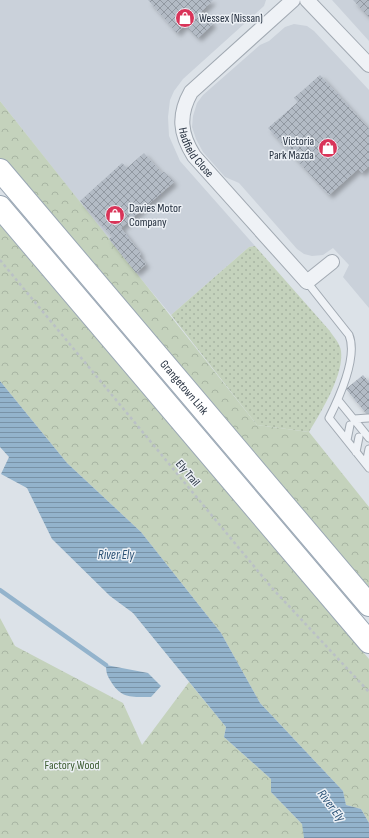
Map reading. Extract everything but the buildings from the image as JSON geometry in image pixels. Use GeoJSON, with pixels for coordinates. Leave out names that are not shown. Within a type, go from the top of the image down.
{"type":"FeatureCollection","features":[{"type":"Feature","properties":{"kind":"main road","name":"Grangetown Link"},"geometry":{"type":"LineString","coordinates":[[0,170],[369,605]]}},
{"type":"Feature","properties":{"kind":"main road","name":"Grangetown Link"},"geometry":{"type":"LineString","coordinates":[[0,207],[369,642]]}},
{"type":"Feature","properties":{"kind":"street","name":"Hadfield Close"},"geometry":{"type":"LineString","coordinates":[[293,0],[191,92],[184,105],[182,119],[183,133],[194,156],[307,282]]}},
{"type":"Feature","properties":{"kind":"street"},"geometry":{"type":"LineString","coordinates":[[307,0],[369,65]]}},
{"type":"Feature","properties":{"kind":"street"},"geometry":{"type":"LineString","coordinates":[[307,282],[332,262]]}},
{"type":"Feature","properties":{"kind":"lane"},"geometry":{"type":"LineString","coordinates":[[307,282],[352,342],[346,376],[338,400],[329,418],[368,466]]}},
{"type":"Feature","properties":{"kind":"lane"},"geometry":{"type":"LineString","coordinates":[[338,400],[352,422],[369,438]]}},
{"type":"Feature","properties":{"kind":"lane"},"geometry":{"type":"LineString","coordinates":[[352,422],[368,418]]}},
{"type":"Feature","properties":{"kind":"lane"},"geometry":{"type":"LineString","coordinates":[[347,440],[352,422]]}},
{"type":"Feature","properties":{"kind":"lane"},"geometry":{"type":"LineString","coordinates":[[356,452],[364,433]]}},
{"type":"Feature","properties":{"kind":"lane"},"geometry":{"type":"LineString","coordinates":[[368,466],[369,449]]}},
{"type":"Feature","properties":{"kind":"path","name":"Ely Trail"},"geometry":{"type":"LineString","coordinates":[[0,260],[272,588],[369,692]]}},
{"type":"Feature","properties":{"kind":"shaded area"},"geometry":{"type":"Polygon","coordinates":[[[0,0],[266,0],[264,6],[183,79],[174,91],[170,100],[168,117],[169,136],[180,161],[255,246],[249,247],[171,315],[0,101],[0,0]]]}},
{"type":"Feature","properties":{"kind":"shaded area"},"geometry":{"type":"Polygon","coordinates":[[[332,0],[369,0],[369,41],[332,0]]]}},
{"type":"Feature","properties":{"kind":"shaded area"},"geometry":{"type":"Polygon","coordinates":[[[294,24],[307,26],[314,31],[369,90],[369,308],[343,277],[349,265],[333,248],[323,255],[312,256],[304,254],[297,249],[239,183],[225,177],[203,152],[192,127],[193,116],[197,103],[203,95],[260,45],[269,41],[285,27],[294,24]]]}},
{"type":"Feature","properties":{"kind":"green space"},"geometry":{"type":"Polygon","coordinates":[[[0,101],[257,425],[309,432],[369,507],[369,595],[0,158],[0,101]]]}},
{"type":"Feature","properties":{"kind":"green space"},"geometry":{"type":"Polygon","coordinates":[[[0,225],[369,659],[369,823],[361,809],[346,805],[343,791],[260,703],[221,633],[141,532],[67,463],[0,381],[0,225]]]}},
{"type":"Feature","properties":{"kind":"green space"},"geometry":{"type":"Polygon","coordinates":[[[255,246],[329,330],[338,342],[341,351],[339,371],[331,393],[309,432],[257,425],[171,315],[249,247],[255,246]]]}},
{"type":"Feature","properties":{"kind":"green space","name":"Factory Wood"},"geometry":{"type":"Polygon","coordinates":[[[0,618],[15,646],[123,703],[142,745],[189,682],[226,727],[224,737],[271,779],[271,792],[302,824],[311,838],[0,838],[0,618]]]}},
{"type":"Feature","properties":{"kind":"water","name":"River Ely"},"geometry":{"type":"Polygon","coordinates":[[[0,381],[67,463],[141,532],[221,633],[260,703],[343,791],[346,805],[361,809],[369,823],[369,838],[304,838],[302,824],[271,792],[271,779],[224,737],[226,727],[133,613],[110,596],[52,539],[27,488],[1,474],[9,457],[0,447],[0,381]]]}},
{"type":"Feature","properties":{"kind":"water"},"geometry":{"type":"Polygon","coordinates":[[[106,665],[148,673],[161,686],[151,697],[127,696],[118,691],[114,686],[107,675],[106,665]]]}},
{"type":"Feature","properties":{"kind":"waterway"},"geometry":{"type":"LineString","coordinates":[[0,590],[106,665]]}},
{"type":"Feature","properties":{"kind":"place","name":"Wessex (Nissan)"},"geometry":{"type":"Point","coordinates":[185,18]}},
{"type":"Feature","properties":{"kind":"place","name":"Victoria Park Mazda"},"geometry":{"type":"Point","coordinates":[328,148]}},
{"type":"Feature","properties":{"kind":"place","name":"Davies Motor Company"},"geometry":{"type":"Point","coordinates":[115,215]}}]}
